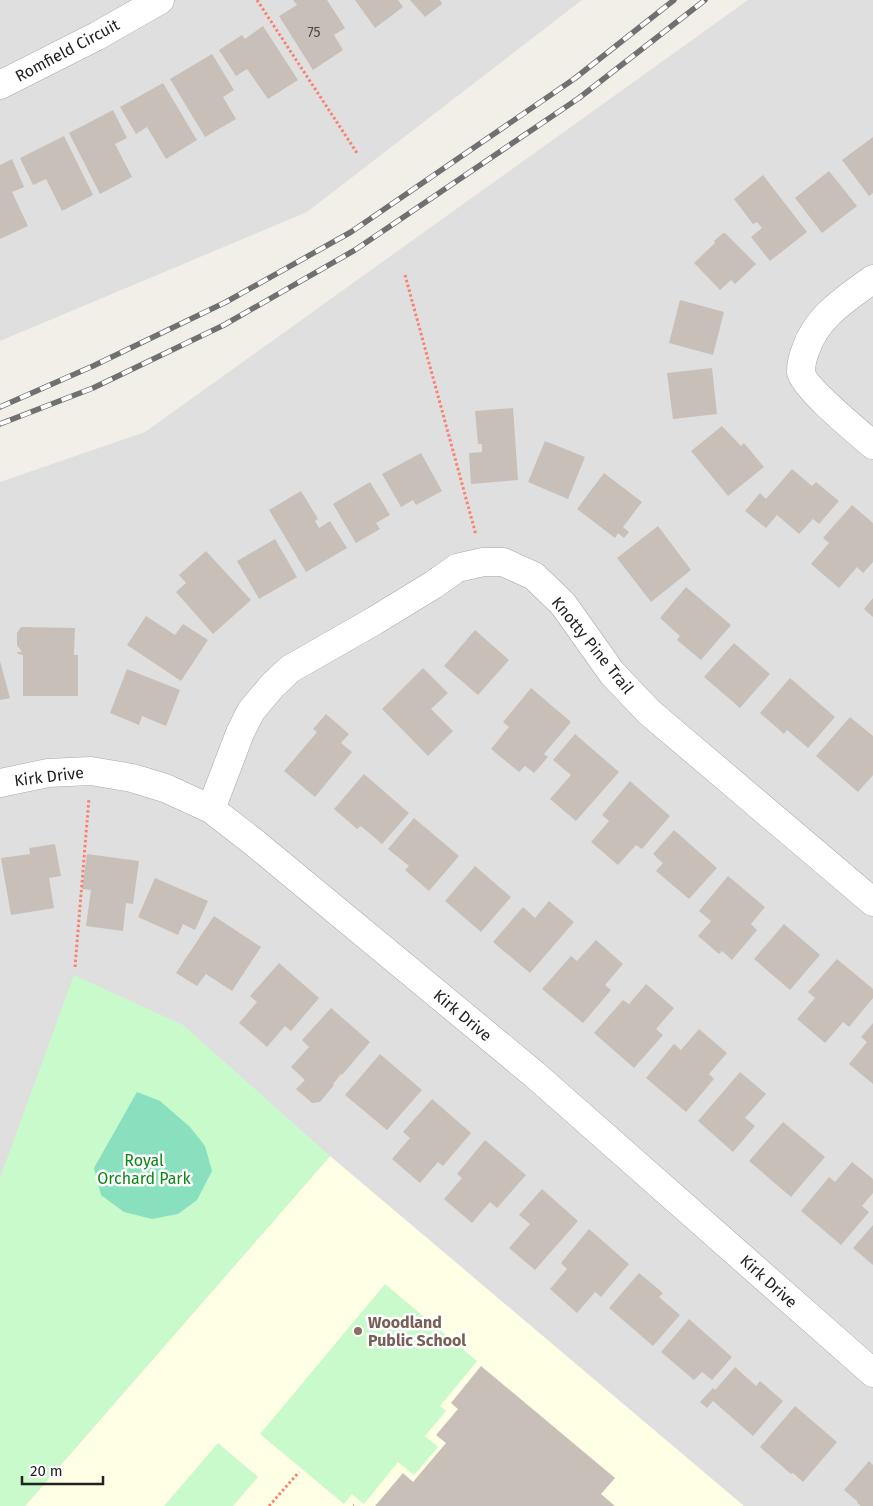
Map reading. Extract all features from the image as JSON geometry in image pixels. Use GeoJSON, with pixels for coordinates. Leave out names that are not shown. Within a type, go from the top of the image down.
{"type":"FeatureCollection","features":[{"type":"Feature","properties":{"kind":"street","name":"Romfield Circuit"},"geometry":{"type":"LineString","coordinates":[[0,85],[97,36],[160,0]]}},
{"type":"Feature","properties":{"kind":"street"},"geometry":{"type":"LineString","coordinates":[[873,279],[839,304],[814,330],[803,358],[801,372],[819,396],[873,445]]}},
{"type":"Feature","properties":{"kind":"street","name":"Knotty Pine Trail"},"geometry":{"type":"LineString","coordinates":[[211,809],[240,733],[252,711],[272,686],[290,669],[374,621],[457,568],[483,562],[503,562],[534,576],[563,604],[612,673],[649,712],[873,902]]}},
{"type":"Feature","properties":{"kind":"street","name":"Kirk Drive"},"geometry":{"type":"LineString","coordinates":[[0,783],[48,773],[91,771],[140,780],[165,788],[211,809],[534,1074],[873,1373]]}},
{"type":"Feature","properties":{"kind":"path"},"geometry":{"type":"LineString","coordinates":[[257,0],[357,154]]}},
{"type":"Feature","properties":{"kind":"path"},"geometry":{"type":"LineString","coordinates":[[405,275],[483,562]]}},
{"type":"Feature","properties":{"kind":"path"},"geometry":{"type":"LineString","coordinates":[[75,967],[91,771]]}},
{"type":"Feature","properties":{"kind":"path"},"geometry":{"type":"LineString","coordinates":[[269,1506],[299,1472]]}},
{"type":"Feature","properties":{"kind":"shaded area"},"geometry":{"type":"Polygon","coordinates":[[[0,0],[582,0],[307,212],[0,341],[0,0]]]}},
{"type":"Feature","properties":{"kind":"shaded area"},"geometry":{"type":"Polygon","coordinates":[[[748,0],[873,0],[873,1506],[0,1506],[0,482],[145,432],[748,0]]]}},
{"type":"Feature","properties":{"kind":"shaded area","name":"Woodland Public School"},"geometry":{"type":"Polygon","coordinates":[[[330,1156],[744,1506],[25,1506],[330,1156]]]}},
{"type":"Feature","properties":{"kind":"green space","name":"Royal Orchard Park"},"geometry":{"type":"Polygon","coordinates":[[[74,975],[183,1025],[330,1156],[25,1506],[0,1506],[0,1178],[74,975]]]}},
{"type":"Feature","properties":{"kind":"green space"},"geometry":{"type":"Polygon","coordinates":[[[137,1092],[160,1101],[190,1127],[205,1146],[212,1171],[197,1200],[178,1214],[152,1219],[124,1212],[101,1195],[94,1168],[137,1092]]]}},
{"type":"Feature","properties":{"kind":"green space"},"geometry":{"type":"Polygon","coordinates":[[[385,1284],[477,1361],[440,1406],[446,1411],[425,1436],[438,1447],[414,1475],[398,1462],[364,1504],[352,1494],[344,1504],[260,1434],[385,1284]]]}},
{"type":"Feature","properties":{"kind":"green space"},"geometry":{"type":"Polygon","coordinates":[[[218,1443],[258,1477],[233,1506],[164,1506],[218,1443]]]}},
{"type":"Feature","properties":{"kind":"building"},"geometry":{"type":"Polygon","coordinates":[[[293,0],[327,0],[345,28],[334,35],[343,50],[313,70],[279,16],[297,5],[293,0]]]}},
{"type":"Feature","properties":{"kind":"building"},"geometry":{"type":"Polygon","coordinates":[[[355,0],[398,0],[403,7],[375,28],[355,0]]]}},
{"type":"Feature","properties":{"kind":"building"},"geometry":{"type":"Polygon","coordinates":[[[410,0],[440,0],[442,4],[425,17],[410,0]]]}},
{"type":"Feature","properties":{"kind":"building"},"geometry":{"type":"Polygon","coordinates":[[[263,26],[298,80],[268,99],[247,69],[236,76],[219,50],[242,35],[245,39],[263,26]]]}},
{"type":"Feature","properties":{"kind":"building"},"geometry":{"type":"Polygon","coordinates":[[[212,54],[234,90],[223,97],[236,119],[205,137],[170,79],[212,54]]]}},
{"type":"Feature","properties":{"kind":"building"},"geometry":{"type":"Polygon","coordinates":[[[163,83],[197,140],[166,159],[147,127],[136,134],[120,107],[163,83]]]}},
{"type":"Feature","properties":{"kind":"building"},"geometry":{"type":"Polygon","coordinates":[[[113,110],[127,138],[115,144],[132,177],[100,194],[69,133],[113,110]]]}},
{"type":"Feature","properties":{"kind":"building"},"geometry":{"type":"Polygon","coordinates":[[[64,136],[93,195],[62,211],[46,179],[33,185],[20,158],[64,136]]]}},
{"type":"Feature","properties":{"kind":"building"},"geometry":{"type":"Polygon","coordinates":[[[873,137],[873,193],[869,196],[842,160],[873,137]]]}},
{"type":"Feature","properties":{"kind":"building"},"geometry":{"type":"Polygon","coordinates":[[[12,159],[24,187],[12,192],[28,226],[0,239],[0,165],[12,159]]]}},
{"type":"Feature","properties":{"kind":"building"},"geometry":{"type":"Polygon","coordinates":[[[829,171],[857,206],[822,233],[795,198],[829,171]]]}},
{"type":"Feature","properties":{"kind":"building"},"geometry":{"type":"Polygon","coordinates":[[[763,175],[807,232],[770,261],[751,237],[762,228],[757,222],[753,224],[734,199],[763,175]]]}},
{"type":"Feature","properties":{"kind":"building"},"geometry":{"type":"Polygon","coordinates":[[[723,233],[756,264],[735,284],[731,280],[720,290],[694,263],[723,233]]]}},
{"type":"Feature","properties":{"kind":"building"},"geometry":{"type":"Polygon","coordinates":[[[680,300],[724,312],[713,355],[669,343],[680,300]]]}},
{"type":"Feature","properties":{"kind":"building"},"geometry":{"type":"Polygon","coordinates":[[[712,368],[717,414],[673,419],[667,373],[712,368]]]}},
{"type":"Feature","properties":{"kind":"building"},"geometry":{"type":"Polygon","coordinates":[[[513,408],[518,480],[471,484],[469,453],[482,452],[482,444],[478,444],[475,411],[513,408]]]}},
{"type":"Feature","properties":{"kind":"building"},"geometry":{"type":"Polygon","coordinates":[[[722,426],[741,446],[744,443],[764,467],[728,496],[691,451],[722,426]]]}},
{"type":"Feature","properties":{"kind":"building"},"geometry":{"type":"Polygon","coordinates":[[[545,441],[585,457],[568,499],[528,482],[545,441]]]}},
{"type":"Feature","properties":{"kind":"building"},"geometry":{"type":"Polygon","coordinates":[[[421,453],[442,491],[416,505],[413,500],[401,507],[382,474],[421,453]]]}},
{"type":"Feature","properties":{"kind":"building"},"geometry":{"type":"Polygon","coordinates":[[[792,469],[812,486],[816,482],[839,501],[819,524],[813,519],[799,534],[777,515],[766,528],[745,511],[760,493],[766,499],[792,469]]]}},
{"type":"Feature","properties":{"kind":"building"},"geometry":{"type":"Polygon","coordinates":[[[604,473],[642,502],[623,527],[629,532],[624,538],[618,533],[615,538],[577,509],[604,473]]]}},
{"type":"Feature","properties":{"kind":"building"},"geometry":{"type":"Polygon","coordinates":[[[370,482],[390,515],[376,523],[380,529],[356,543],[333,504],[370,482]]]}},
{"type":"Feature","properties":{"kind":"building"},"geometry":{"type":"Polygon","coordinates":[[[301,491],[318,519],[315,521],[319,528],[330,521],[347,548],[306,572],[269,510],[301,491]]]}},
{"type":"Feature","properties":{"kind":"building"},"geometry":{"type":"Polygon","coordinates":[[[852,505],[873,523],[873,562],[863,573],[857,567],[839,588],[811,564],[829,543],[823,538],[852,505]]]}},
{"type":"Feature","properties":{"kind":"building"},"geometry":{"type":"Polygon","coordinates":[[[658,526],[691,570],[651,602],[617,558],[658,526]]]}},
{"type":"Feature","properties":{"kind":"building"},"geometry":{"type":"Polygon","coordinates":[[[275,539],[297,577],[259,599],[237,561],[275,539]]]}},
{"type":"Feature","properties":{"kind":"building"},"geometry":{"type":"Polygon","coordinates":[[[206,551],[251,600],[213,634],[176,592],[186,583],[179,575],[206,551]]]}},
{"type":"Feature","properties":{"kind":"building"},"geometry":{"type":"Polygon","coordinates":[[[686,587],[731,625],[701,660],[677,640],[680,636],[660,618],[686,587]]]}},
{"type":"Feature","properties":{"kind":"building"},"geometry":{"type":"Polygon","coordinates":[[[873,598],[873,617],[864,609],[873,598]]]}},
{"type":"Feature","properties":{"kind":"building"},"geometry":{"type":"Polygon","coordinates":[[[146,616],[175,635],[183,624],[208,640],[181,681],[127,645],[146,616]]]}},
{"type":"Feature","properties":{"kind":"building"},"geometry":{"type":"Polygon","coordinates":[[[21,627],[75,628],[74,655],[78,655],[78,696],[23,696],[23,655],[17,652],[22,652],[17,645],[17,633],[21,627]]]}},
{"type":"Feature","properties":{"kind":"building"},"geometry":{"type":"Polygon","coordinates":[[[475,630],[509,660],[478,695],[444,666],[475,630]]]}},
{"type":"Feature","properties":{"kind":"building"},"geometry":{"type":"Polygon","coordinates":[[[734,643],[770,674],[740,708],[704,677],[734,643]]]}},
{"type":"Feature","properties":{"kind":"building"},"geometry":{"type":"Polygon","coordinates":[[[0,661],[10,698],[0,700],[0,661]]]}},
{"type":"Feature","properties":{"kind":"building"},"geometry":{"type":"Polygon","coordinates":[[[423,668],[448,693],[431,709],[453,731],[428,756],[382,709],[423,668]]]}},
{"type":"Feature","properties":{"kind":"building"},"geometry":{"type":"Polygon","coordinates":[[[127,669],[180,690],[166,726],[142,716],[139,725],[110,713],[127,669]]]}},
{"type":"Feature","properties":{"kind":"building"},"geometry":{"type":"Polygon","coordinates":[[[790,678],[835,717],[808,748],[787,730],[784,734],[760,713],[790,678]]]}},
{"type":"Feature","properties":{"kind":"building"},"geometry":{"type":"Polygon","coordinates":[[[531,688],[571,722],[544,754],[548,757],[534,773],[525,766],[519,772],[491,749],[509,727],[503,722],[531,688]]]}},
{"type":"Feature","properties":{"kind":"building"},"geometry":{"type":"Polygon","coordinates":[[[326,714],[349,734],[341,743],[352,752],[315,797],[284,771],[317,732],[313,729],[326,714]]]}},
{"type":"Feature","properties":{"kind":"building"},"geometry":{"type":"Polygon","coordinates":[[[850,717],[873,736],[873,775],[858,792],[816,756],[850,717]]]}},
{"type":"Feature","properties":{"kind":"building"},"geometry":{"type":"Polygon","coordinates":[[[575,734],[619,772],[576,821],[550,799],[571,775],[553,760],[575,734]]]}},
{"type":"Feature","properties":{"kind":"building"},"geometry":{"type":"Polygon","coordinates":[[[364,774],[409,813],[382,844],[361,826],[357,829],[334,809],[364,774]]]}},
{"type":"Feature","properties":{"kind":"building"},"geometry":{"type":"Polygon","coordinates":[[[630,781],[670,816],[642,849],[636,845],[618,865],[591,842],[609,821],[602,815],[630,781]]]}},
{"type":"Feature","properties":{"kind":"building"},"geometry":{"type":"Polygon","coordinates":[[[414,818],[459,856],[429,891],[405,870],[409,866],[388,849],[414,818]]]}},
{"type":"Feature","properties":{"kind":"building"},"geometry":{"type":"Polygon","coordinates":[[[674,830],[717,868],[689,899],[656,871],[663,863],[653,854],[674,830]]]}},
{"type":"Feature","properties":{"kind":"building"},"geometry":{"type":"Polygon","coordinates":[[[55,844],[61,876],[49,878],[54,908],[11,915],[1,858],[30,854],[29,848],[55,844]]]}},
{"type":"Feature","properties":{"kind":"building"},"geometry":{"type":"Polygon","coordinates":[[[87,854],[139,861],[133,904],[126,903],[123,931],[86,926],[91,890],[82,889],[87,854]]]}},
{"type":"Feature","properties":{"kind":"building"},"geometry":{"type":"Polygon","coordinates":[[[475,866],[511,897],[481,932],[445,901],[475,866]]]}},
{"type":"Feature","properties":{"kind":"building"},"geometry":{"type":"Polygon","coordinates":[[[728,876],[765,907],[751,924],[757,930],[732,960],[722,951],[719,954],[698,936],[711,921],[699,911],[728,876]]]}},
{"type":"Feature","properties":{"kind":"building"},"geometry":{"type":"Polygon","coordinates":[[[155,878],[208,901],[195,930],[183,924],[178,935],[138,917],[155,878]]]}},
{"type":"Feature","properties":{"kind":"building"},"geometry":{"type":"Polygon","coordinates":[[[549,901],[574,922],[530,973],[493,942],[523,907],[535,918],[549,901]]]}},
{"type":"Feature","properties":{"kind":"building"},"geometry":{"type":"Polygon","coordinates":[[[214,916],[261,947],[232,991],[206,974],[197,986],[176,973],[214,916]]]}},
{"type":"Feature","properties":{"kind":"building"},"geometry":{"type":"Polygon","coordinates":[[[784,924],[820,955],[790,990],[754,959],[784,924]]]}},
{"type":"Feature","properties":{"kind":"building"},"geometry":{"type":"Polygon","coordinates":[[[596,940],[623,964],[605,985],[611,990],[583,1023],[542,989],[571,956],[577,961],[596,940]]]}},
{"type":"Feature","properties":{"kind":"building"},"geometry":{"type":"Polygon","coordinates":[[[837,959],[873,989],[873,998],[849,1027],[843,1022],[825,1043],[797,1019],[815,998],[808,992],[837,959]]]}},
{"type":"Feature","properties":{"kind":"building"},"geometry":{"type":"Polygon","coordinates":[[[279,963],[319,998],[291,1031],[285,1026],[267,1047],[239,1023],[257,1002],[250,996],[279,963]]]}},
{"type":"Feature","properties":{"kind":"building"},"geometry":{"type":"Polygon","coordinates":[[[646,984],[674,1008],[656,1029],[663,1035],[634,1068],[594,1033],[623,1000],[629,1004],[646,984]]]}},
{"type":"Feature","properties":{"kind":"building"},"geometry":{"type":"Polygon","coordinates":[[[331,1008],[370,1042],[341,1074],[320,1102],[312,1103],[296,1089],[305,1080],[291,1067],[309,1047],[302,1040],[331,1008]]]}},
{"type":"Feature","properties":{"kind":"building"},"geometry":{"type":"Polygon","coordinates":[[[873,1023],[873,1084],[849,1064],[867,1042],[861,1037],[873,1023]]]}},
{"type":"Feature","properties":{"kind":"building"},"geometry":{"type":"Polygon","coordinates":[[[699,1029],[727,1053],[709,1074],[714,1079],[686,1112],[646,1078],[674,1044],[681,1050],[699,1029]]]}},
{"type":"Feature","properties":{"kind":"building"},"geometry":{"type":"Polygon","coordinates":[[[380,1054],[422,1090],[387,1130],[345,1095],[380,1054]]]}},
{"type":"Feature","properties":{"kind":"building"},"geometry":{"type":"Polygon","coordinates":[[[740,1072],[766,1094],[745,1118],[755,1126],[733,1152],[698,1121],[740,1072]]]}},
{"type":"Feature","properties":{"kind":"building"},"geometry":{"type":"Polygon","coordinates":[[[432,1099],[471,1133],[443,1166],[438,1162],[420,1183],[392,1159],[410,1138],[403,1132],[432,1099]]]}},
{"type":"Feature","properties":{"kind":"building"},"geometry":{"type":"Polygon","coordinates":[[[783,1122],[825,1157],[791,1197],[749,1161],[783,1122]]]}},
{"type":"Feature","properties":{"kind":"building"},"geometry":{"type":"Polygon","coordinates":[[[485,1140],[526,1175],[497,1208],[490,1202],[472,1223],[444,1199],[462,1178],[457,1174],[485,1140]]]}},
{"type":"Feature","properties":{"kind":"building"},"geometry":{"type":"Polygon","coordinates":[[[852,1162],[873,1179],[873,1193],[862,1206],[869,1212],[841,1245],[801,1211],[829,1177],[835,1182],[852,1162]]]}},
{"type":"Feature","properties":{"kind":"building"},"geometry":{"type":"Polygon","coordinates":[[[542,1189],[578,1221],[535,1270],[509,1248],[530,1224],[519,1215],[542,1189]]]}},
{"type":"Feature","properties":{"kind":"building"},"geometry":{"type":"Polygon","coordinates":[[[873,1225],[873,1265],[853,1248],[873,1225]]]}},
{"type":"Feature","properties":{"kind":"building"},"geometry":{"type":"Polygon","coordinates":[[[589,1229],[629,1264],[601,1297],[595,1292],[577,1313],[550,1289],[567,1269],[561,1263],[589,1229]]]}},
{"type":"Feature","properties":{"kind":"building"},"geometry":{"type":"Polygon","coordinates":[[[639,1273],[663,1293],[659,1297],[680,1315],[653,1346],[609,1308],[639,1273]]]}},
{"type":"Feature","properties":{"kind":"building"},"geometry":{"type":"Polygon","coordinates":[[[689,1319],[732,1357],[712,1380],[702,1372],[694,1380],[661,1352],[689,1319]]]}},
{"type":"Feature","properties":{"kind":"building"},"geometry":{"type":"Polygon","coordinates":[[[481,1366],[615,1478],[601,1494],[615,1506],[375,1506],[403,1473],[413,1482],[446,1443],[436,1435],[458,1409],[451,1403],[481,1366]]]}},
{"type":"Feature","properties":{"kind":"building"},"geometry":{"type":"Polygon","coordinates":[[[735,1367],[756,1386],[760,1381],[783,1401],[753,1436],[713,1401],[707,1408],[700,1402],[713,1388],[715,1390],[735,1367]]]}},
{"type":"Feature","properties":{"kind":"building"},"geometry":{"type":"Polygon","coordinates":[[[795,1406],[837,1442],[803,1482],[760,1447],[795,1406]]]}},
{"type":"Feature","properties":{"kind":"building"},"geometry":{"type":"Polygon","coordinates":[[[869,1461],[873,1465],[873,1506],[861,1506],[844,1490],[869,1461]]]}},
{"type":"Feature","properties":{"kind":"railway"},"geometry":{"type":"LineString","coordinates":[[0,407],[93,366],[226,302],[351,232],[574,79],[674,0]]}},
{"type":"Feature","properties":{"kind":"railway"},"geometry":{"type":"LineString","coordinates":[[0,424],[93,388],[224,325],[355,250],[579,98],[705,0]]}},
{"type":"Feature","properties":{"kind":"place","name":"Woodland Public School"},"geometry":{"type":"Point","coordinates":[358,1331]}}]}
